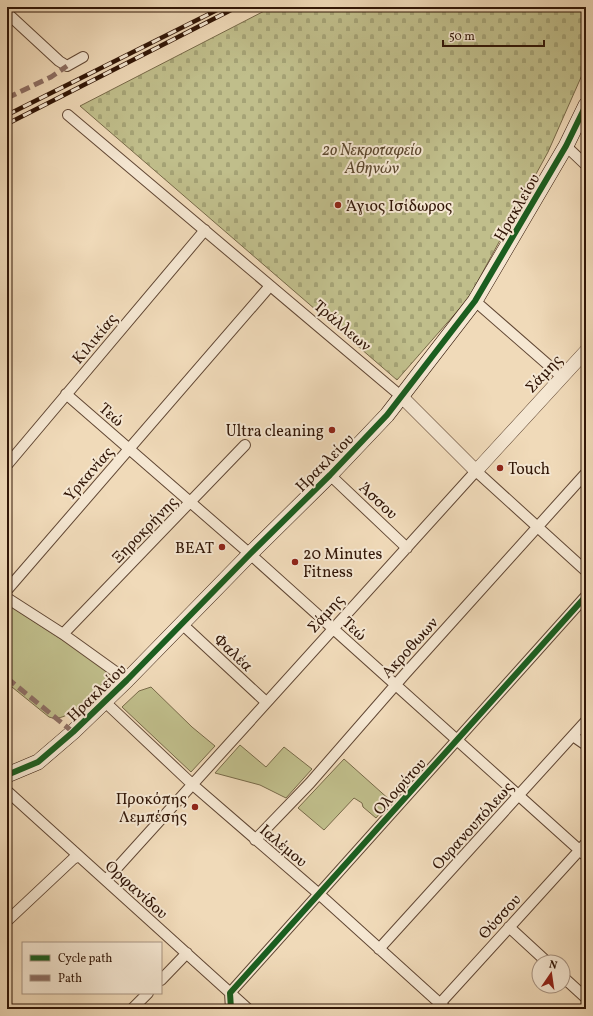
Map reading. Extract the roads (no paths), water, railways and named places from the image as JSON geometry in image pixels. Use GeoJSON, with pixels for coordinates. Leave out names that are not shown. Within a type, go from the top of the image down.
{"type":"FeatureCollection","features":[{"type":"Feature","properties":{"kind":"main road","name":"Ηρακλείου"},"geometry":{"type":"LineString","coordinates":[[7,775],[38,762],[73,732],[127,680],[250,554],[364,441],[402,397],[475,301],[566,146],[586,105]]}},
{"type":"Feature","properties":{"kind":"street"},"geometry":{"type":"LineString","coordinates":[[7,13],[59,61],[67,66],[83,57]]}},
{"type":"Feature","properties":{"kind":"street","name":"Τράλλεων"},"geometry":{"type":"LineString","coordinates":[[68,115],[402,397],[476,471],[586,571]]}},
{"type":"Feature","properties":{"kind":"street"},"geometry":{"type":"LineString","coordinates":[[566,146],[586,165]]}},
{"type":"Feature","properties":{"kind":"street","name":"Κιλικίας"},"geometry":{"type":"LineString","coordinates":[[7,465],[205,230]]}},
{"type":"Feature","properties":{"kind":"street","name":"Υρκανίας"},"geometry":{"type":"LineString","coordinates":[[7,590],[270,286]]}},
{"type":"Feature","properties":{"kind":"street"},"geometry":{"type":"LineString","coordinates":[[475,301],[562,377]]}},
{"type":"Feature","properties":{"kind":"street","name":"Σάμης"},"geometry":{"type":"LineString","coordinates":[[106,880],[586,351]]}},
{"type":"Feature","properties":{"kind":"street","name":"Τεώ"},"geometry":{"type":"LineString","coordinates":[[66,394],[250,554],[519,796],[584,850]]}},
{"type":"Feature","properties":{"kind":"street","name":"Ξηροκρήνης"},"geometry":{"type":"LineString","coordinates":[[63,634],[245,444]]}},
{"type":"Feature","properties":{"kind":"street","name":"Ακροθωων"},"geometry":{"type":"LineString","coordinates":[[255,840],[310,782],[395,685],[586,474]]}},
{"type":"Feature","properties":{"kind":"street","name":"Άσσου"},"geometry":{"type":"LineString","coordinates":[[330,475],[407,548]]}},
{"type":"Feature","properties":{"kind":"street","name":"Ολοφύτου"},"geometry":{"type":"LineString","coordinates":[[230,993],[586,596]]}},
{"type":"Feature","properties":{"kind":"street"},"geometry":{"type":"LineString","coordinates":[[7,598],[63,634],[127,680]]}},
{"type":"Feature","properties":{"kind":"street","name":"Φαλέα"},"geometry":{"type":"LineString","coordinates":[[182,624],[266,702]]}},
{"type":"Feature","properties":{"kind":"street","name":"Ιαλέμου"},"geometry":{"type":"LineString","coordinates":[[105,702],[193,785],[319,894],[440,1007]]}},
{"type":"Feature","properties":{"kind":"street","name":"Ουρανουπόλεως"},"geometry":{"type":"LineString","coordinates":[[379,949],[586,721]]}},
{"type":"Feature","properties":{"kind":"street"},"geometry":{"type":"LineString","coordinates":[[573,736],[586,745]]}},
{"type":"Feature","properties":{"kind":"street","name":"Ορφανίδου"},"geometry":{"type":"LineString","coordinates":[[7,790],[248,1009]]}},
{"type":"Feature","properties":{"kind":"street","name":"Θύσσου"},"geometry":{"type":"LineString","coordinates":[[440,1007],[509,927],[584,850]]}},
{"type":"Feature","properties":{"kind":"street"},"geometry":{"type":"LineString","coordinates":[[7,921],[73,859],[79,856]]}},
{"type":"Feature","properties":{"kind":"street"},"geometry":{"type":"LineString","coordinates":[[509,927],[538,954]]}},
{"type":"Feature","properties":{"kind":"street"},"geometry":{"type":"LineString","coordinates":[[162,979],[187,954]]}},
{"type":"Feature","properties":{"kind":"street"},"geometry":{"type":"LineString","coordinates":[[571,984],[586,998]]}},
{"type":"Feature","properties":{"kind":"street"},"geometry":{"type":"LineString","coordinates":[[230,993],[231,1009]]}},
{"type":"Feature","properties":{"kind":"street"},"geometry":{"type":"LineString","coordinates":[[132,1009],[147,994]]}},
{"type":"Feature","properties":{"kind":"railway"},"geometry":{"type":"LineString","coordinates":[[7,115],[223,7]]}},
{"type":"Feature","properties":{"kind":"railway"},"geometry":{"type":"LineString","coordinates":[[7,124],[237,7]]}},
{"type":"Feature","properties":{"kind":"place","name":"Άγιος Ισίδωρος"},"geometry":{"type":"Point","coordinates":[338,205]}},
{"type":"Feature","properties":{"kind":"place","name":"Ultra cleaning"},"geometry":{"type":"Point","coordinates":[332,430]}},
{"type":"Feature","properties":{"kind":"place","name":"Touch"},"geometry":{"type":"Point","coordinates":[500,468]}},
{"type":"Feature","properties":{"kind":"place","name":"ΒΕΑΤ"},"geometry":{"type":"Point","coordinates":[222,547]}},
{"type":"Feature","properties":{"kind":"place","name":"20 Μinutes Fitness"},"geometry":{"type":"Point","coordinates":[295,562]}},
{"type":"Feature","properties":{"kind":"place","name":"Προκόπης Λεμπέσης"},"geometry":{"type":"Point","coordinates":[195,807]}},
{"type":"Feature","properties":{"kind":"park label","name":"2ο Νεκροταφείο Αθηνών"},"geometry":{"type":"Point","coordinates":[372,158]}}]}
